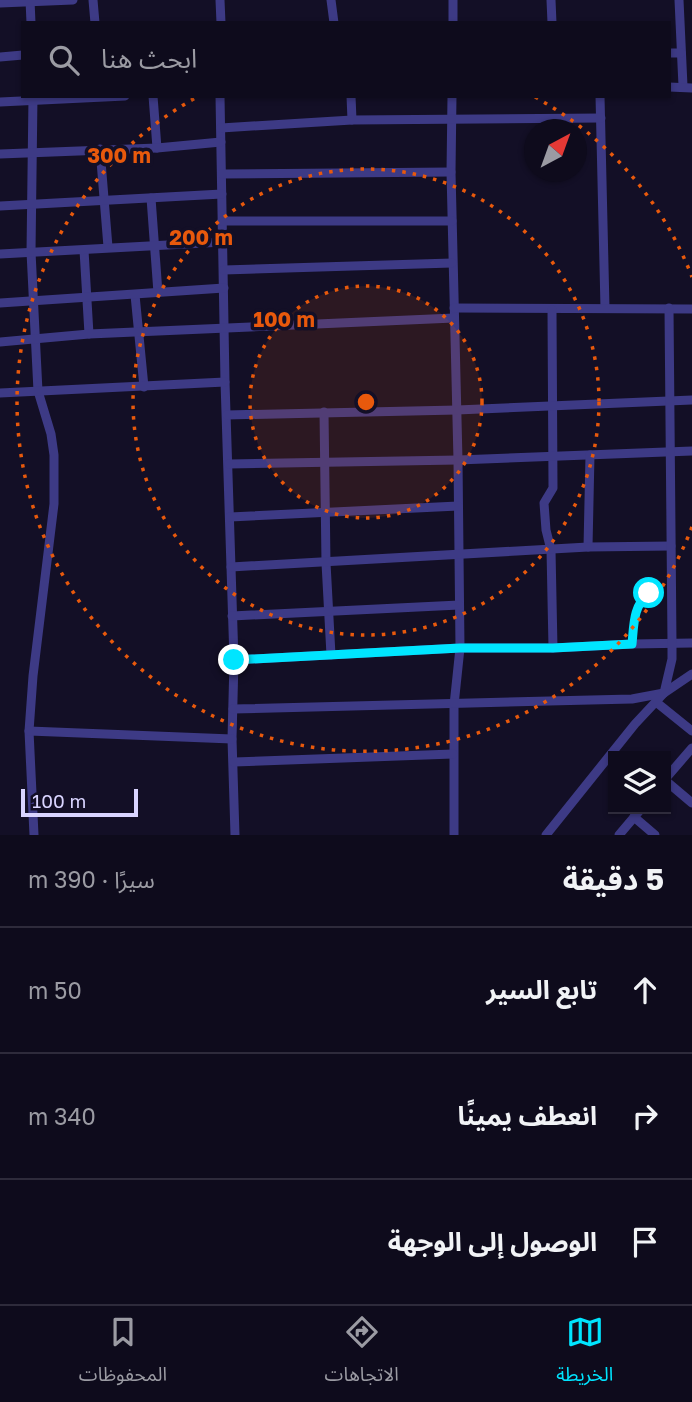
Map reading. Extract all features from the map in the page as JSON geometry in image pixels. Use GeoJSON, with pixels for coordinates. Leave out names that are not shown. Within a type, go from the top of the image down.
{"type":"FeatureCollection","features":[{"type":"Feature","properties":{"kind":"street"},"geometry":{"type":"LineString","coordinates":[[0,3],[74,0]]}},
{"type":"Feature","properties":{"kind":"street"},"geometry":{"type":"LineString","coordinates":[[93,0],[95,21]]}},
{"type":"Feature","properties":{"kind":"street"},"geometry":{"type":"LineString","coordinates":[[220,0],[221,21]]}},
{"type":"Feature","properties":{"kind":"street"},"geometry":{"type":"LineString","coordinates":[[331,0],[334,21]]}},
{"type":"Feature","properties":{"kind":"street"},"geometry":{"type":"LineString","coordinates":[[453,0],[453,21]]}},
{"type":"Feature","properties":{"kind":"street"},"geometry":{"type":"LineString","coordinates":[[551,0],[552,21]]}},
{"type":"Feature","properties":{"kind":"street"},"geometry":{"type":"LineString","coordinates":[[679,0],[681,53],[687,87]]}},
{"type":"Feature","properties":{"kind":"street"},"geometry":{"type":"LineString","coordinates":[[30,1],[31,21]]}},
{"type":"Feature","properties":{"kind":"street"},"geometry":{"type":"LineString","coordinates":[[671,53],[681,53]]}},
{"type":"Feature","properties":{"kind":"street"},"geometry":{"type":"LineString","coordinates":[[0,57],[21,55]]}},
{"type":"Feature","properties":{"kind":"street"},"geometry":{"type":"LineString","coordinates":[[0,102],[33,98],[31,252],[38,391],[51,434],[55,480],[29,732],[34,835]]}},
{"type":"Feature","properties":{"kind":"street"},"geometry":{"type":"LineString","coordinates":[[153,98],[157,148]]}},
{"type":"Feature","properties":{"kind":"street"},"geometry":{"type":"LineString","coordinates":[[220,98],[234,660],[232,739],[235,835]]}},
{"type":"Feature","properties":{"kind":"street"},"geometry":{"type":"LineString","coordinates":[[351,98],[352,120]]}},
{"type":"Feature","properties":{"kind":"street"},"geometry":{"type":"LineString","coordinates":[[452,98],[452,263],[460,648],[454,705],[454,835]]}},
{"type":"Feature","properties":{"kind":"street"},"geometry":{"type":"LineString","coordinates":[[600,98],[605,308]]}},
{"type":"Feature","properties":{"kind":"street"},"geometry":{"type":"LineString","coordinates":[[220,128],[352,120],[601,118]]}},
{"type":"Feature","properties":{"kind":"street"},"geometry":{"type":"LineString","coordinates":[[0,154],[157,148],[221,142]]}},
{"type":"Feature","properties":{"kind":"street"},"geometry":{"type":"LineString","coordinates":[[100,149],[108,247]]}},
{"type":"Feature","properties":{"kind":"street"},"geometry":{"type":"LineString","coordinates":[[222,174],[451,172]]}},
{"type":"Feature","properties":{"kind":"street"},"geometry":{"type":"LineString","coordinates":[[0,206],[222,194]]}},
{"type":"Feature","properties":{"kind":"street"},"geometry":{"type":"LineString","coordinates":[[151,198],[158,293]]}},
{"type":"Feature","properties":{"kind":"street"},"geometry":{"type":"LineString","coordinates":[[222,221],[452,221]]}},
{"type":"Feature","properties":{"kind":"street"},"geometry":{"type":"LineString","coordinates":[[0,254],[223,242]]}},
{"type":"Feature","properties":{"kind":"street"},"geometry":{"type":"LineString","coordinates":[[84,250],[89,334]]}},
{"type":"Feature","properties":{"kind":"street"},"geometry":{"type":"LineString","coordinates":[[224,270],[452,263]]}},
{"type":"Feature","properties":{"kind":"street"},"geometry":{"type":"LineString","coordinates":[[0,303],[224,288]]}},
{"type":"Feature","properties":{"kind":"street"},"geometry":{"type":"LineString","coordinates":[[135,295],[144,387]]}},
{"type":"Feature","properties":{"kind":"street"},"geometry":{"type":"LineString","coordinates":[[0,342],[36,341],[89,334],[225,329],[454,313],[605,308],[692,309]]}},
{"type":"Feature","properties":{"kind":"street"},"geometry":{"type":"LineString","coordinates":[[664,693],[672,659],[668,308]]}},
{"type":"Feature","properties":{"kind":"street"},"geometry":{"type":"LineString","coordinates":[[552,310],[552,490],[544,503],[551,550],[553,648]]}},
{"type":"Feature","properties":{"kind":"street"},"geometry":{"type":"LineString","coordinates":[[0,393],[225,382]]}},
{"type":"Feature","properties":{"kind":"street"},"geometry":{"type":"LineString","coordinates":[[227,415],[457,410],[692,400]]}},
{"type":"Feature","properties":{"kind":"street"},"geometry":{"type":"LineString","coordinates":[[324,412],[326,563],[331,655]]}},
{"type":"Feature","properties":{"kind":"street"},"geometry":{"type":"LineString","coordinates":[[229,464],[458,460],[692,451]]}},
{"type":"Feature","properties":{"kind":"street"},"geometry":{"type":"LineString","coordinates":[[587,547],[590,455]]}},
{"type":"Feature","properties":{"kind":"street"},"geometry":{"type":"LineString","coordinates":[[230,517],[458,506]]}},
{"type":"Feature","properties":{"kind":"street"},"geometry":{"type":"LineString","coordinates":[[231,567],[587,547],[671,546]]}},
{"type":"Feature","properties":{"kind":"street"},"geometry":{"type":"LineString","coordinates":[[232,616],[458,605]]}},
{"type":"Feature","properties":{"kind":"street"},"geometry":{"type":"LineString","coordinates":[[234,660],[460,648],[692,643]]}},
{"type":"Feature","properties":{"kind":"street"},"geometry":{"type":"LineString","coordinates":[[546,835],[635,724],[664,693],[692,674]]}},
{"type":"Feature","properties":{"kind":"street"},"geometry":{"type":"LineString","coordinates":[[233,709],[454,705],[632,698],[664,693]]}},
{"type":"Feature","properties":{"kind":"street"},"geometry":{"type":"LineString","coordinates":[[656,702],[692,731]]}},
{"type":"Feature","properties":{"kind":"street"},"geometry":{"type":"LineString","coordinates":[[29,732],[232,739]]}},
{"type":"Feature","properties":{"kind":"street"},"geometry":{"type":"LineString","coordinates":[[671,773],[692,748]]}},
{"type":"Feature","properties":{"kind":"street"},"geometry":{"type":"LineString","coordinates":[[234,762],[453,754]]}},
{"type":"Feature","properties":{"kind":"street"},"geometry":{"type":"LineString","coordinates":[[671,784],[692,803]]}},
{"type":"Feature","properties":{"kind":"street"},"geometry":{"type":"LineString","coordinates":[[619,835],[637,814]]}},
{"type":"Feature","properties":{"kind":"street"},"geometry":{"type":"LineString","coordinates":[[634,817],[655,835]]}},
{"type":"Feature","properties":{"kind":"path"},"geometry":{"type":"LineString","coordinates":[[632,644],[636,609],[642,599],[649,593],[670,595]]}},
{"type":"Feature","properties":{"kind":"route"},"geometry":{"type":"LineString","coordinates":[[234,660],[460,648],[553,648],[632,644],[636,609],[649,593]]}}]}
